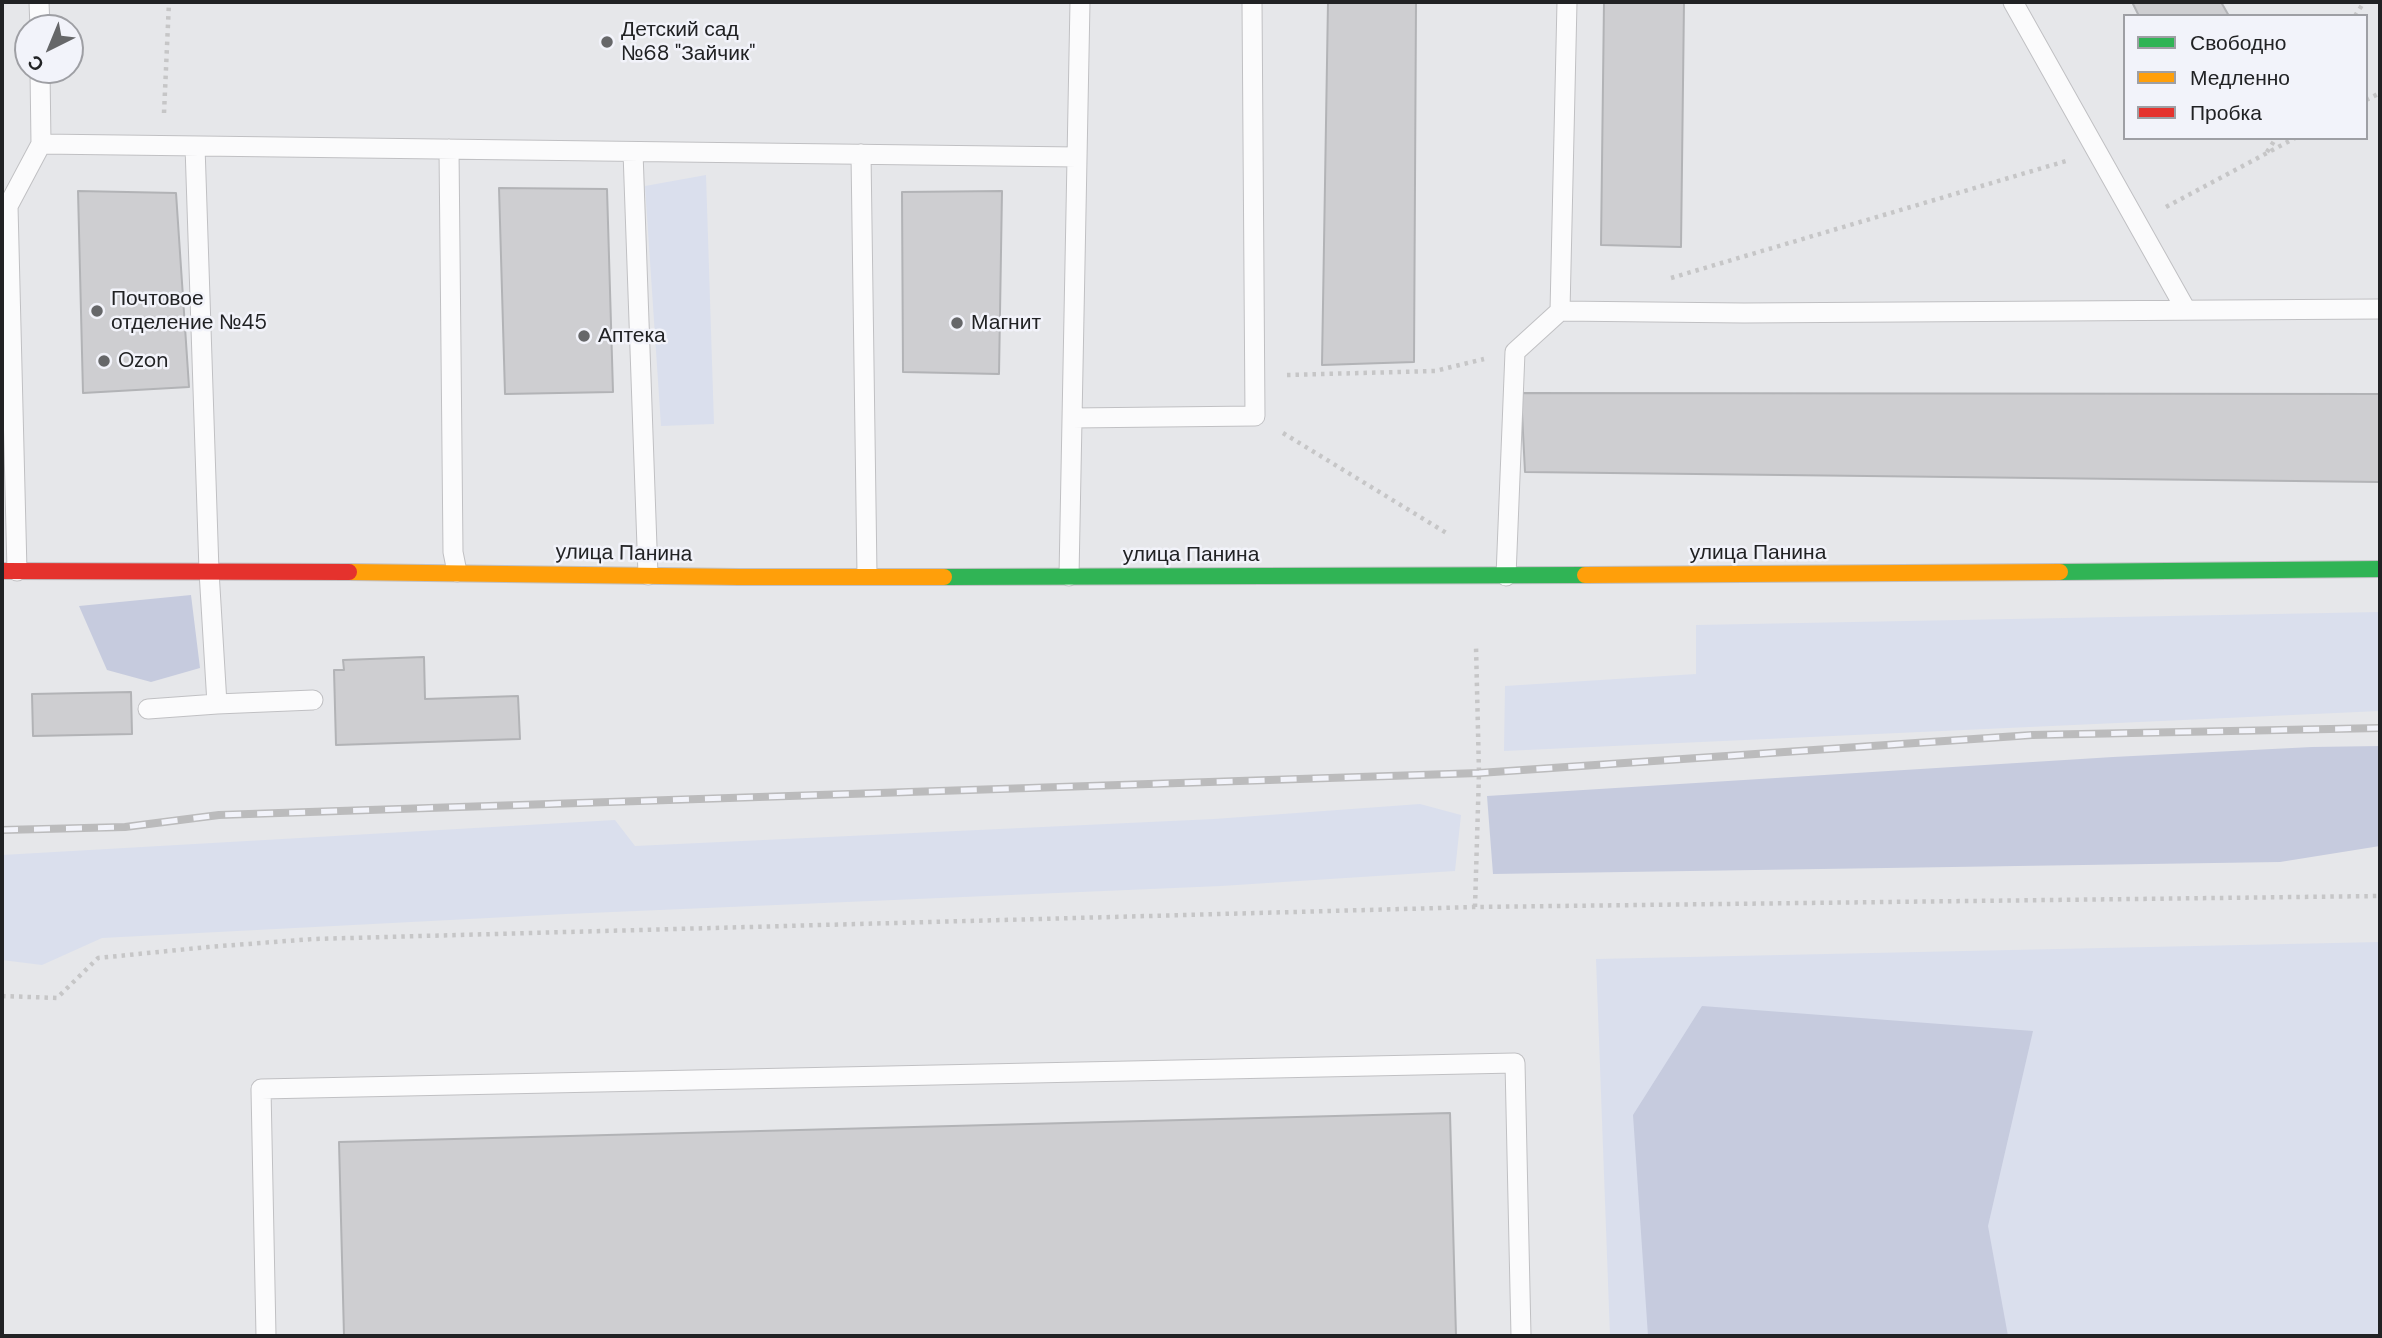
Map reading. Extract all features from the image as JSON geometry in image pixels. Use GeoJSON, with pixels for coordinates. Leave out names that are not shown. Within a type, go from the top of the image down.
{"type":"FeatureCollection","features":[{"type":"Feature","properties":{"kind":"street","name":"улица Панина"},"geometry":{"type":"LineString","coordinates":[[9,571],[1506,576],[2380,569]]}},
{"type":"Feature","properties":{"kind":"lane"},"geometry":{"type":"LineString","coordinates":[[1069,576],[1080,2]]}},
{"type":"Feature","properties":{"kind":"lane"},"geometry":{"type":"LineString","coordinates":[[1072,418],[1255,416],[1252,2]]}},
{"type":"Feature","properties":{"kind":"lane"},"geometry":{"type":"LineString","coordinates":[[1560,311],[1567,2]]}},
{"type":"Feature","properties":{"kind":"lane"},"geometry":{"type":"LineString","coordinates":[[2013,2],[2186,310]]}},
{"type":"Feature","properties":{"kind":"lane"},"geometry":{"type":"LineString","coordinates":[[9,571],[5,206],[41,144],[40,84]]}},
{"type":"Feature","properties":{"kind":"lane"},"geometry":{"type":"LineString","coordinates":[[41,144],[1077,158]]}},
{"type":"Feature","properties":{"kind":"lane"},"geometry":{"type":"LineString","coordinates":[[195,146],[209,571],[217,704]]}},
{"type":"Feature","properties":{"kind":"lane"},"geometry":{"type":"LineString","coordinates":[[449,149],[453,552],[457,572]]}},
{"type":"Feature","properties":{"kind":"lane"},"geometry":{"type":"LineString","coordinates":[[633,152],[648,575]]}},
{"type":"Feature","properties":{"kind":"lane"},"geometry":{"type":"LineString","coordinates":[[861,154],[867,575]]}},
{"type":"Feature","properties":{"kind":"lane"},"geometry":{"type":"LineString","coordinates":[[1506,576],[1515,352],[1560,311],[1744,313],[2380,309]]}},
{"type":"Feature","properties":{"kind":"lane"},"geometry":{"type":"LineString","coordinates":[[148,709],[313,700]]}},
{"type":"Feature","properties":{"kind":"lane"},"geometry":{"type":"LineString","coordinates":[[266,1336],[261,1089],[1515,1063],[1521,1336]]}},
{"type":"Feature","properties":{"kind":"path"},"geometry":{"type":"LineString","coordinates":[[162,145],[169,2]]}},
{"type":"Feature","properties":{"kind":"path"},"geometry":{"type":"LineString","coordinates":[[2266,154],[2275,140]]}},
{"type":"Feature","properties":{"kind":"path"},"geometry":{"type":"LineString","coordinates":[[2136,223],[2291,140]]}},
{"type":"Feature","properties":{"kind":"path"},"geometry":{"type":"LineString","coordinates":[[1668,279],[2097,152]]}},
{"type":"Feature","properties":{"kind":"path"},"geometry":{"type":"LineString","coordinates":[[1254,376],[1435,371],[1515,352]]}},
{"type":"Feature","properties":{"kind":"path"},"geometry":{"type":"LineString","coordinates":[[1255,416],[1453,536]]}},
{"type":"Feature","properties":{"kind":"path"},"geometry":{"type":"LineString","coordinates":[[1475,907],[1479,773],[1476,646]]}},
{"type":"Feature","properties":{"kind":"path"},"geometry":{"type":"LineString","coordinates":[[2,996],[57,998],[98,958],[313,939],[1475,907],[2380,896]]}},
{"type":"Feature","properties":{"kind":"shaded area"},"geometry":{"type":"Polygon","coordinates":[[[706,175],[714,424],[661,426],[645,186],[706,175]]]}},
{"type":"Feature","properties":{"kind":"shaded area"},"geometry":{"type":"Polygon","coordinates":[[[191,595],[200,668],[151,682],[107,670],[79,606],[191,595]]]}},
{"type":"Feature","properties":{"kind":"shaded area"},"geometry":{"type":"Polygon","coordinates":[[[2380,612],[2380,711],[1504,751],[1505,686],[1696,674],[1696,625],[2380,612]]]}},
{"type":"Feature","properties":{"kind":"shaded area"},"geometry":{"type":"Polygon","coordinates":[[[2380,746],[2380,846],[2280,862],[1493,874],[1487,796],[2113,757],[2380,746]]]}},
{"type":"Feature","properties":{"kind":"shaded area"},"geometry":{"type":"Polygon","coordinates":[[[1420,804],[1461,815],[1455,871],[1221,886],[566,914],[102,938],[42,965],[2,960],[2,855],[615,820],[635,846],[1214,819],[1420,804]]]}},
{"type":"Feature","properties":{"kind":"shaded area"},"geometry":{"type":"Polygon","coordinates":[[[2380,942],[2380,1336],[1610,1336],[1596,959],[2380,942]]]}},
{"type":"Feature","properties":{"kind":"shaded area"},"geometry":{"type":"Polygon","coordinates":[[[1702,1006],[2033,1031],[1988,1226],[2008,1336],[1648,1336],[1633,1115],[1702,1006]]]}},
{"type":"Feature","properties":{"kind":"building"},"geometry":{"type":"Polygon","coordinates":[[[1328,2],[1416,2],[1414,362],[1322,365],[1328,2]]]}},
{"type":"Feature","properties":{"kind":"building"},"geometry":{"type":"Polygon","coordinates":[[[1604,2],[1684,2],[1681,247],[1601,245],[1604,2]]]}},
{"type":"Feature","properties":{"kind":"building"},"geometry":{"type":"Polygon","coordinates":[[[2132,2],[2221,2],[2228,14],[2138,14],[2132,2]]]}},
{"type":"Feature","properties":{"kind":"building"},"geometry":{"type":"Polygon","coordinates":[[[499,188],[607,189],[613,392],[505,394],[499,188]]]}},
{"type":"Feature","properties":{"kind":"building"},"geometry":{"type":"Polygon","coordinates":[[[78,191],[176,193],[189,387],[83,393],[78,191]]]}},
{"type":"Feature","properties":{"kind":"building"},"geometry":{"type":"Polygon","coordinates":[[[1002,191],[999,374],[903,372],[902,192],[1002,191]]]}},
{"type":"Feature","properties":{"kind":"building"},"geometry":{"type":"Polygon","coordinates":[[[1521,393],[2380,394],[2380,482],[1525,472],[1521,393]]]}},
{"type":"Feature","properties":{"kind":"building"},"geometry":{"type":"Polygon","coordinates":[[[424,657],[425,699],[518,696],[520,739],[336,745],[334,670],[344,670],[343,660],[424,657]]]}},
{"type":"Feature","properties":{"kind":"building"},"geometry":{"type":"Polygon","coordinates":[[[131,692],[132,734],[33,736],[32,694],[131,692]]]}},
{"type":"Feature","properties":{"kind":"building"},"geometry":{"type":"Polygon","coordinates":[[[1450,1113],[1456,1336],[344,1336],[339,1142],[1450,1113]]]}},
{"type":"Feature","properties":{"kind":"railway"},"geometry":{"type":"LineString","coordinates":[[2,830],[125,827],[219,815],[1479,773],[2032,735],[2380,728]]}},
{"type":"Feature","properties":{"kind":"traffic: fast"},"geometry":{"type":"LineString","coordinates":[[2060,572],[2380,569]]}},
{"type":"Feature","properties":{"kind":"traffic: fast"},"geometry":{"type":"LineString","coordinates":[[944,577],[1585,575]]}},
{"type":"Feature","properties":{"kind":"traffic: slow"},"geometry":{"type":"LineString","coordinates":[[349,572],[944,577]]}},
{"type":"Feature","properties":{"kind":"traffic: slow"},"geometry":{"type":"LineString","coordinates":[[1585,575],[2060,572]]}},
{"type":"Feature","properties":{"kind":"traffic: jam"},"geometry":{"type":"LineString","coordinates":[[2,571],[349,572]]}},
{"type":"Feature","properties":{"kind":"place","name":"Детский сад №68 \"Зайчик\""},"geometry":{"type":"Point","coordinates":[607,42]}},
{"type":"Feature","properties":{"kind":"place","name":"Почтовое отделение №45"},"geometry":{"type":"Point","coordinates":[97,311]}},
{"type":"Feature","properties":{"kind":"place","name":"Магнит"},"geometry":{"type":"Point","coordinates":[957,323]}},
{"type":"Feature","properties":{"kind":"place","name":"Аптека"},"geometry":{"type":"Point","coordinates":[584,336]}},
{"type":"Feature","properties":{"kind":"place","name":"Ozon"},"geometry":{"type":"Point","coordinates":[104,361]}}]}
